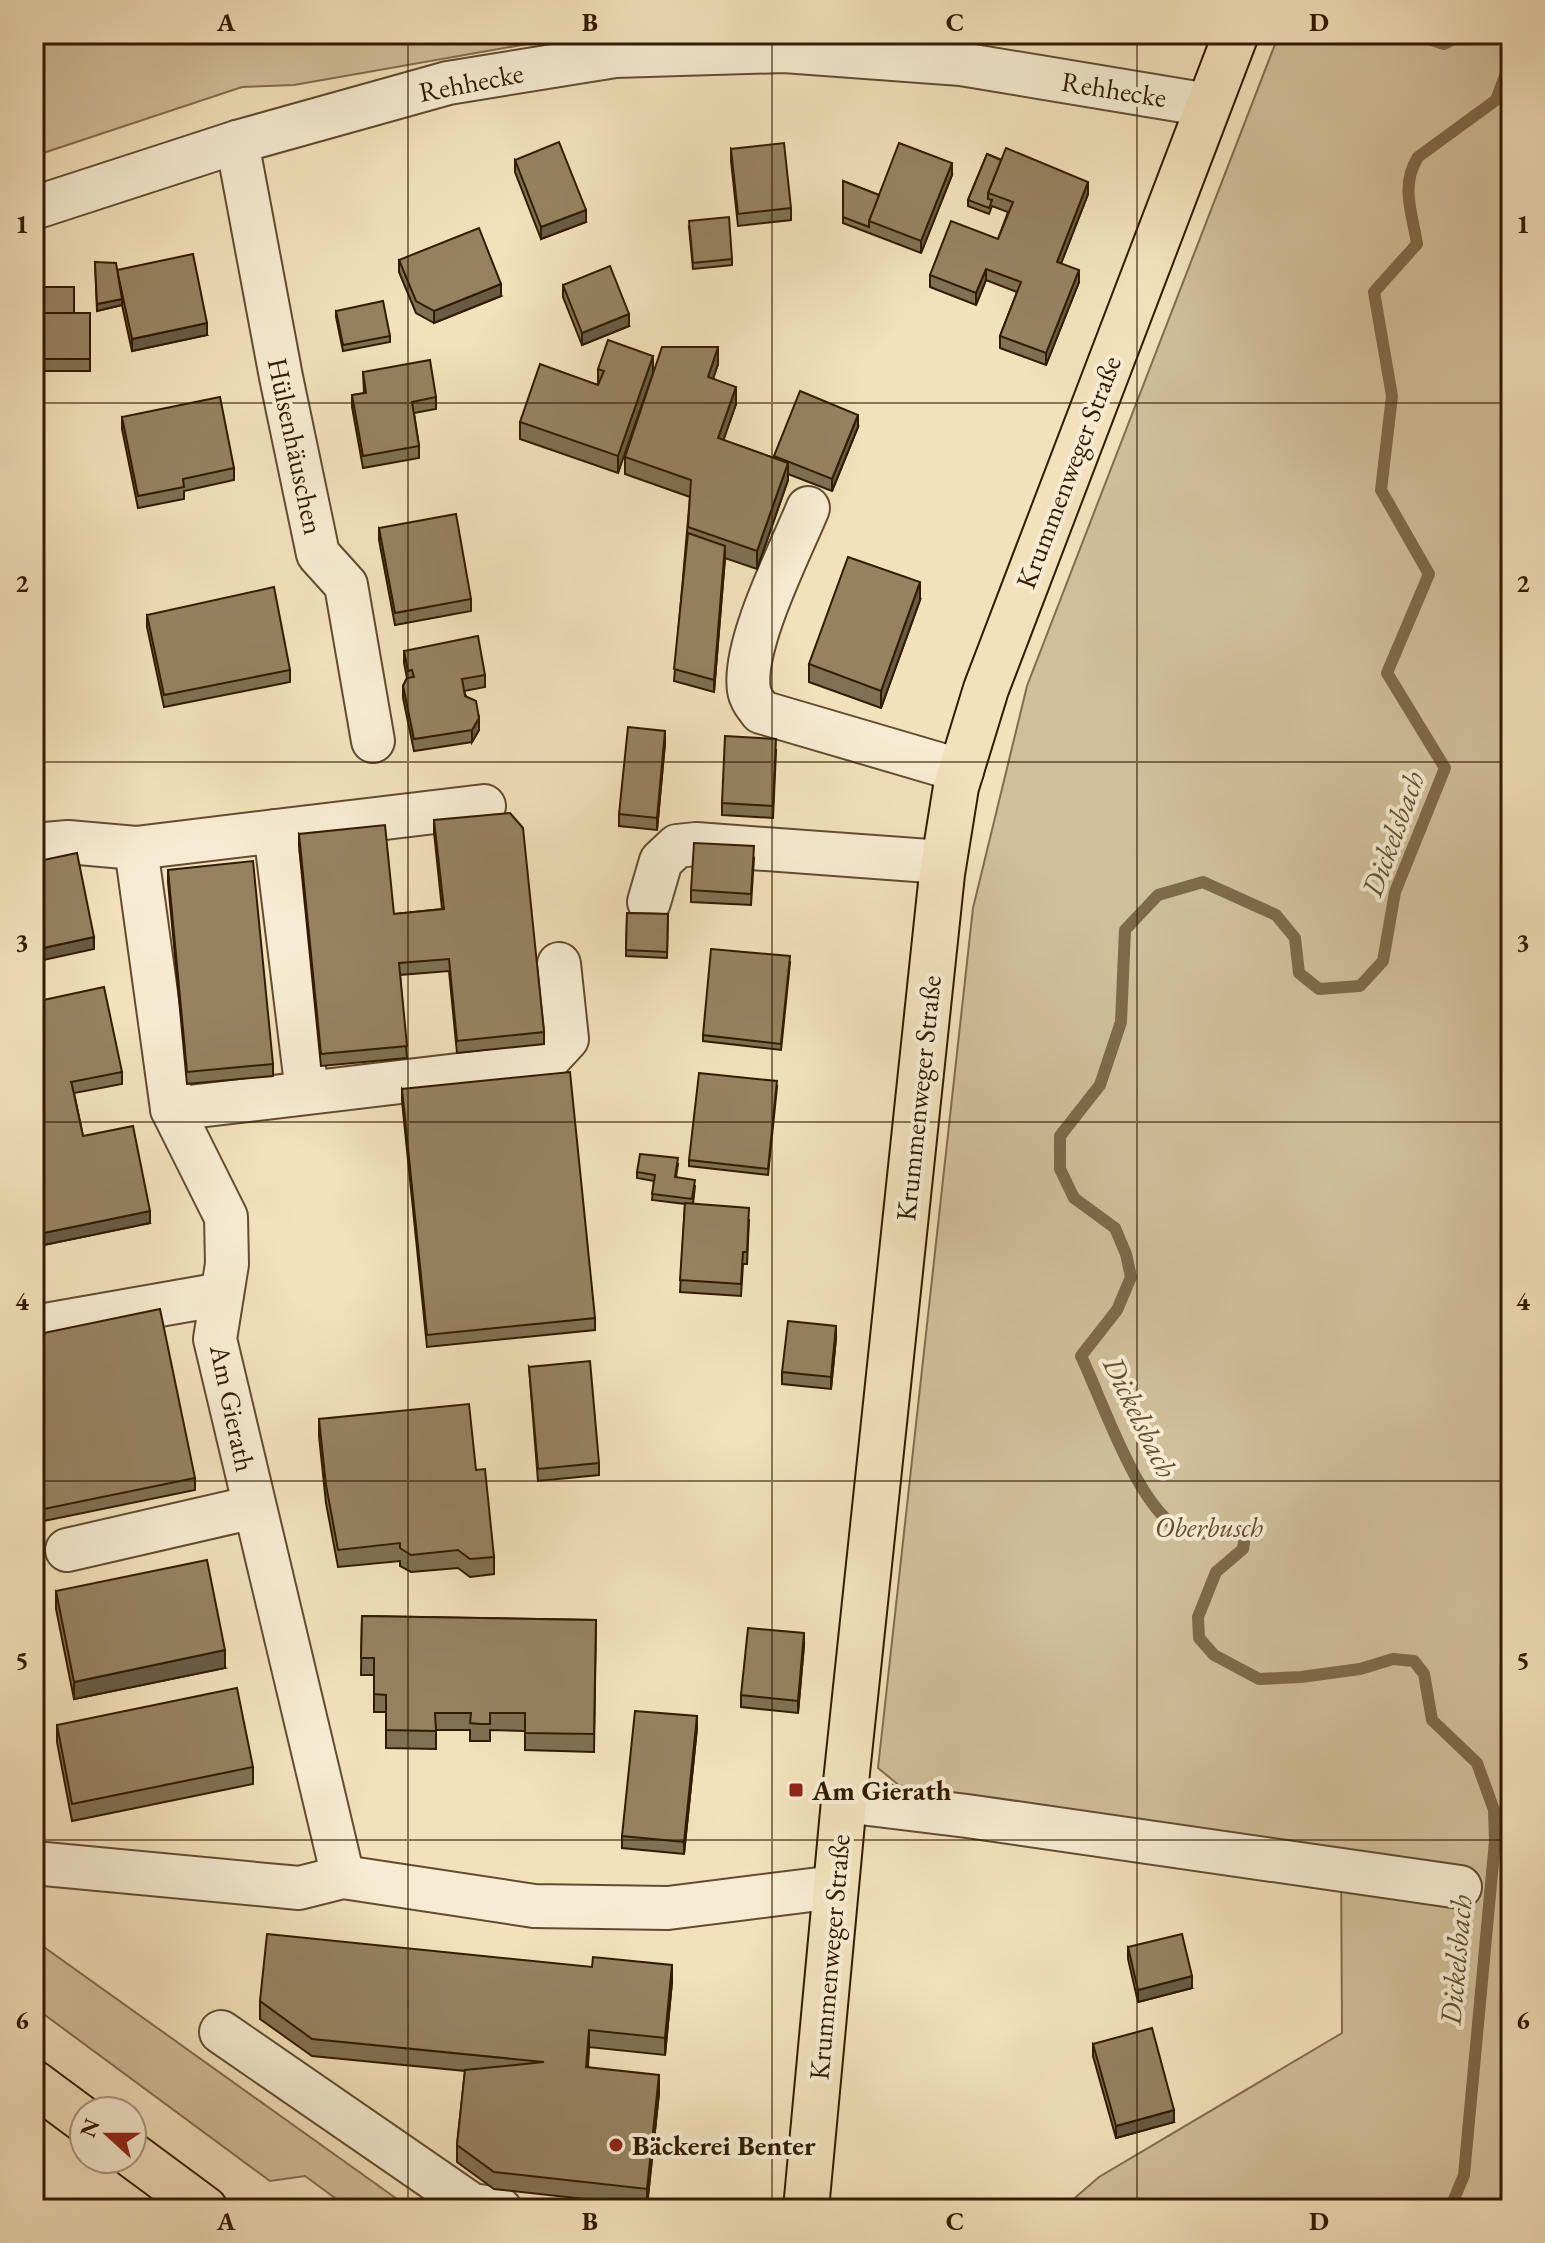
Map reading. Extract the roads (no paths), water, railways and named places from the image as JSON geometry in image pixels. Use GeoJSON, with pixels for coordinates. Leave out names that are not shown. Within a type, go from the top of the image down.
{"type":"FeatureCollection","features":[{"type":"Feature","properties":{"kind":"main road","name":"Krummenweger Straße"},"geometry":{"type":"LineString","coordinates":[[806,2209],[835,1887],[943,862],[956,787],[986,689],[1236,34]]}},
{"type":"Feature","properties":{"kind":"main road"},"geometry":{"type":"LineString","coordinates":[[34,2083],[68,2108]]}},
{"type":"Feature","properties":{"kind":"main road"},"geometry":{"type":"LineString","coordinates":[[148,2167],[205,2209]]}},
{"type":"Feature","properties":{"kind":"street","name":"Rehhecke"},"geometry":{"type":"LineString","coordinates":[[34,208],[237,142],[448,83],[612,45],[784,51],[961,64],[1208,105]]}},
{"type":"Feature","properties":{"kind":"street","name":"Hülsenhäuschen"},"geometry":{"type":"LineString","coordinates":[[237,142],[318,554],[346,585],[373,741]]}},
{"type":"Feature","properties":{"kind":"street"},"geometry":{"type":"LineString","coordinates":[[808,508],[759,627],[748,671],[749,694],[761,712],[962,771]]}},
{"type":"Feature","properties":{"kind":"street"},"geometry":{"type":"LineString","coordinates":[[34,845],[68,842],[136,848],[484,806]]}},
{"type":"Feature","properties":{"kind":"street"},"geometry":{"type":"LineString","coordinates":[[275,831],[307,1092]]}},
{"type":"Feature","properties":{"kind":"street"},"geometry":{"type":"LineString","coordinates":[[649,902],[661,861],[677,846],[696,844],[943,862]]}},
{"type":"Feature","properties":{"kind":"street","name":"Am Gierath"},"geometry":{"type":"LineString","coordinates":[[136,848],[172,1109],[226,1217],[227,1264],[215,1339],[343,1877]]}},
{"type":"Feature","properties":{"kind":"street"},"geometry":{"type":"LineString","coordinates":[[172,1109],[543,1065],[567,1039],[559,964]]}},
{"type":"Feature","properties":{"kind":"street"},"geometry":{"type":"LineString","coordinates":[[34,1327],[222,1294]]}},
{"type":"Feature","properties":{"kind":"street"},"geometry":{"type":"LineString","coordinates":[[67,1550],[254,1507]]}},
{"type":"Feature","properties":{"kind":"street"},"geometry":{"type":"LineString","coordinates":[[844,1801],[1460,1887]]}},
{"type":"Feature","properties":{"kind":"street"},"geometry":{"type":"LineString","coordinates":[[34,1863],[299,1888],[343,1877],[548,1906],[668,1908],[835,1887]]}},
{"type":"Feature","properties":{"kind":"street"},"geometry":{"type":"LineString","coordinates":[[221,2032],[472,2205],[500,2209]]}},
{"type":"Feature","properties":{"kind":"waterway"},"geometry":{"type":"LineString","coordinates":[[1424,34],[1444,44],[1464,34]]}},
{"type":"Feature","properties":{"kind":"waterway","name":"Dickelsbach"},"geometry":{"type":"LineString","coordinates":[[1450,2209],[1464,2175],[1495,1841],[1494,1810],[1477,1763],[1432,1720],[1424,1674],[1414,1661],[1393,1659],[1360,1669],[1259,1679],[1214,1655],[1199,1638],[1198,1617],[1216,1572],[1243,1549],[1245,1536],[1227,1530],[1184,1531],[1152,1503],[1124,1453],[1081,1356],[1117,1310],[1131,1277],[1115,1228],[1074,1198],[1060,1169],[1060,1136],[1100,1085],[1121,1022],[1125,930],[1158,895],[1203,882],[1276,915],[1295,938],[1299,973],[1319,989],[1360,986],[1383,961],[1395,892],[1445,768],[1387,673],[1429,574],[1381,490],[1392,396],[1374,292],[1417,244],[1408,189],[1418,157],[1496,100],[1511,50]]}},
{"type":"Feature","properties":{"kind":"place","name":"Am Gierath"},"geometry":{"type":"Point","coordinates":[796,1790]}},
{"type":"Feature","properties":{"kind":"place","name":"Bäckerei Benter"},"geometry":{"type":"Point","coordinates":[616,2145]}},
{"type":"Feature","properties":{"kind":"park label","name":"Oberbusch"},"geometry":{"type":"Point","coordinates":[1209,1527]}}]}
